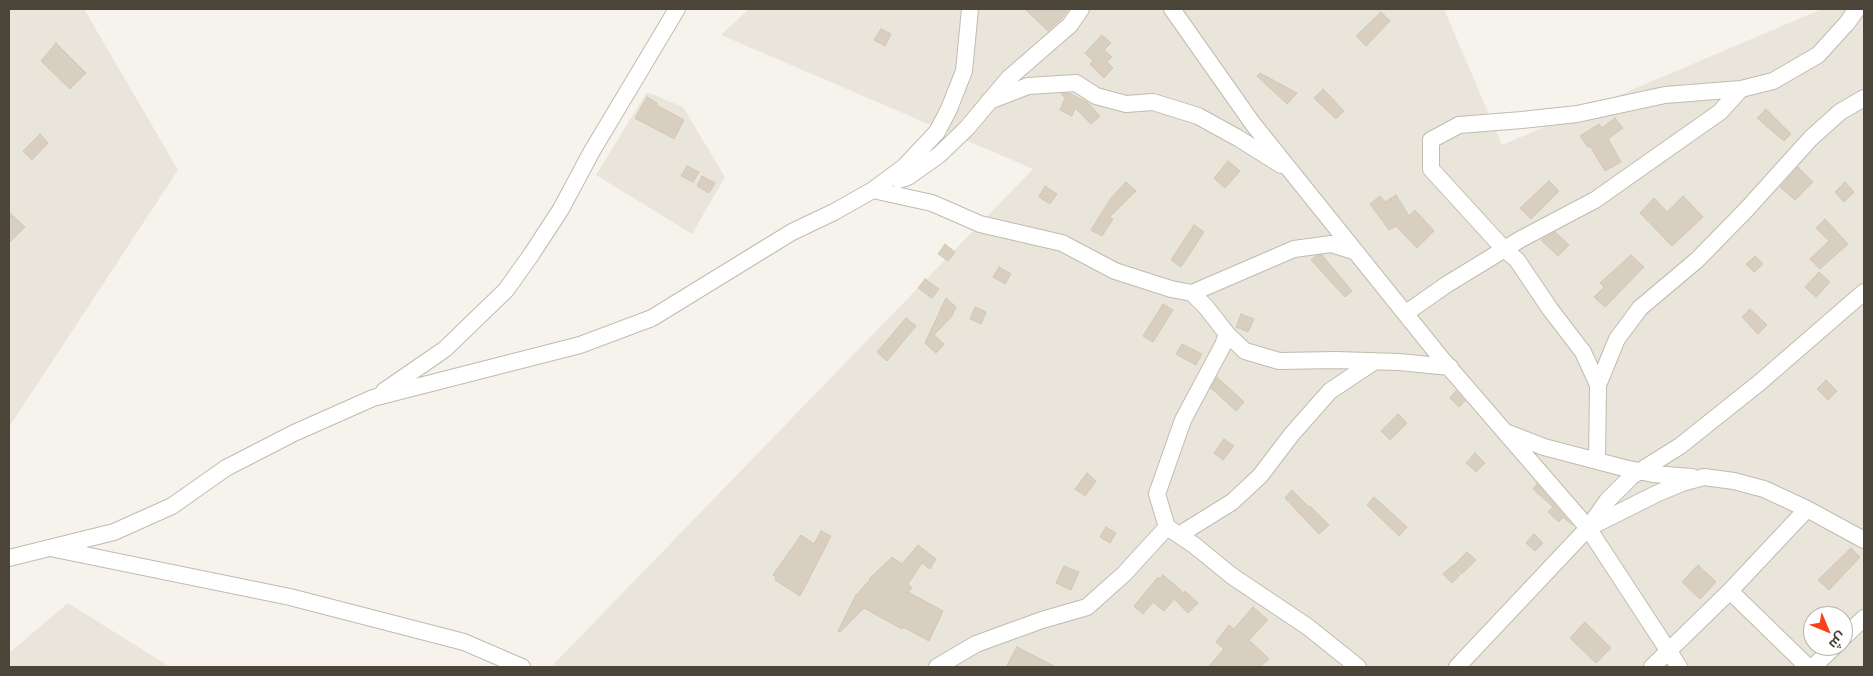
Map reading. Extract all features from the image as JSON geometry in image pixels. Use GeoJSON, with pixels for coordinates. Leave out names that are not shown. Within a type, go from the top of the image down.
{"type":"FeatureCollection","features":[{"type":"Feature","properties":{"kind":"street"},"geometry":{"type":"LineString","coordinates":[[374,398],[445,349],[506,290],[561,208],[592,151],[677,9]]}},
{"type":"Feature","properties":{"kind":"street"},"geometry":{"type":"LineString","coordinates":[[9,558],[114,532],[172,506],[226,468],[294,432],[374,398],[580,345],[652,318],[792,232],[834,212],[873,190],[904,167],[937,132],[964,71],[970,9]]}},
{"type":"Feature","properties":{"kind":"street"},"geometry":{"type":"LineString","coordinates":[[873,190],[908,177],[939,155],[967,128],[1009,78],[1070,25],[1081,9]]}},
{"type":"Feature","properties":{"kind":"street"},"geometry":{"type":"LineString","coordinates":[[1172,9],[1253,124],[1450,367],[1588,528],[1679,667]]}},
{"type":"Feature","properties":{"kind":"street"},"geometry":{"type":"LineString","coordinates":[[1598,385],[1583,352],[1550,310],[1517,260],[1504,249],[1431,169],[1431,140],[1459,124],[1577,114],[1665,95],[1741,89],[1773,81],[1818,55],[1857,9]]}},
{"type":"Feature","properties":{"kind":"street"},"geometry":{"type":"LineString","coordinates":[[989,101],[1028,86],[1076,83],[1096,96],[1126,104],[1153,102],[1198,116],[1238,138],[1293,173]]}},
{"type":"Feature","properties":{"kind":"street"},"geometry":{"type":"LineString","coordinates":[[1406,313],[1446,285],[1504,249],[1594,200],[1720,112],[1741,89]]}},
{"type":"Feature","properties":{"kind":"street"},"geometry":{"type":"LineString","coordinates":[[1597,461],[1598,385],[1617,338],[1640,308],[1697,260],[1746,210],[1811,138],[1840,112],[1864,98]]}},
{"type":"Feature","properties":{"kind":"street"},"geometry":{"type":"LineString","coordinates":[[873,190],[932,203],[980,224],[1062,243],[1115,271],[1171,289],[1192,293],[1294,249],[1331,244],[1356,252]]}},
{"type":"Feature","properties":{"kind":"street"},"geometry":{"type":"LineString","coordinates":[[1192,293],[1206,307],[1227,334],[1245,351],[1279,361],[1374,361],[1450,367]]}},
{"type":"Feature","properties":{"kind":"street"},"geometry":{"type":"LineString","coordinates":[[1457,667],[1588,528],[1607,501],[1632,476],[1680,446],[1862,300]]}},
{"type":"Feature","properties":{"kind":"street"},"geometry":{"type":"LineString","coordinates":[[1227,334],[1183,420],[1157,494],[1173,531],[1232,576],[1308,627],[1358,667]]}},
{"type":"Feature","properties":{"kind":"street"},"geometry":{"type":"LineString","coordinates":[[937,667],[976,644],[1042,620],[1087,607],[1173,531],[1232,502],[1260,476],[1292,434],[1330,391],[1374,361]]}},
{"type":"Feature","properties":{"kind":"street"},"geometry":{"type":"LineString","coordinates":[[1505,431],[1544,447],[1640,472],[1734,481],[1764,489],[1807,509],[1864,540]]}},
{"type":"Feature","properties":{"kind":"street"},"geometry":{"type":"LineString","coordinates":[[1588,528],[1658,493],[1682,483],[1704,477]]}},
{"type":"Feature","properties":{"kind":"street"},"geometry":{"type":"LineString","coordinates":[[1652,667],[1730,591],[1807,509]]}},
{"type":"Feature","properties":{"kind":"street"},"geometry":{"type":"LineString","coordinates":[[50,548],[290,597],[464,642],[522,667]]}},
{"type":"Feature","properties":{"kind":"street"},"geometry":{"type":"LineString","coordinates":[[1730,591],[1808,667]]}},
{"type":"Feature","properties":{"kind":"street"},"geometry":{"type":"LineString","coordinates":[[1853,628],[1864,618]]}},
{"type":"Feature","properties":{"kind":"street"},"geometry":{"type":"LineString","coordinates":[[1812,667],[1824,656]]}},
{"type":"Feature","properties":{"kind":"shaded area"},"geometry":{"type":"Polygon","coordinates":[[[9,9],[84,9],[178,170],[9,427],[9,9]]]}},
{"type":"Feature","properties":{"kind":"shaded area"},"geometry":{"type":"Polygon","coordinates":[[[749,9],[1444,9],[1502,145],[1822,9],[1864,9],[1864,667],[551,667],[1033,169],[721,35],[749,9]]]}},
{"type":"Feature","properties":{"kind":"shaded area"},"geometry":{"type":"Polygon","coordinates":[[[647,92],[683,107],[725,177],[692,234],[596,175],[647,92]]]}},
{"type":"Feature","properties":{"kind":"shaded area"},"geometry":{"type":"Polygon","coordinates":[[[68,603],[170,667],[9,667],[9,653],[68,603]]]}},
{"type":"Feature","properties":{"kind":"building"},"geometry":{"type":"Polygon","coordinates":[[[1025,9],[1069,9],[1048,31],[1025,9]]]}},
{"type":"Feature","properties":{"kind":"building"},"geometry":{"type":"Polygon","coordinates":[[[1381,12],[1390,21],[1366,46],[1356,36],[1381,12]]]}},
{"type":"Feature","properties":{"kind":"building"},"geometry":{"type":"Polygon","coordinates":[[[881,29],[891,34],[885,46],[874,40],[881,29]]]}},
{"type":"Feature","properties":{"kind":"building"},"geometry":{"type":"Polygon","coordinates":[[[1102,35],[1111,43],[1104,50],[1112,57],[1107,62],[1113,68],[1104,78],[1090,64],[1093,61],[1085,53],[1102,35]]]}},
{"type":"Feature","properties":{"kind":"building"},"geometry":{"type":"Polygon","coordinates":[[[56,43],[86,73],[70,89],[41,61],[56,43]]]}},
{"type":"Feature","properties":{"kind":"building"},"geometry":{"type":"Polygon","coordinates":[[[1260,73],[1297,93],[1287,104],[1257,76],[1260,73]]]}},
{"type":"Feature","properties":{"kind":"building"},"geometry":{"type":"Polygon","coordinates":[[[1323,89],[1344,111],[1336,119],[1314,98],[1323,89]]]}},
{"type":"Feature","properties":{"kind":"building"},"geometry":{"type":"Polygon","coordinates":[[[1069,93],[1087,102],[1100,116],[1091,124],[1075,108],[1072,116],[1060,110],[1065,98],[1061,94],[1069,93]]]}},
{"type":"Feature","properties":{"kind":"building"},"geometry":{"type":"Polygon","coordinates":[[[647,97],[657,103],[656,105],[684,120],[674,139],[635,118],[647,97]]]}},
{"type":"Feature","properties":{"kind":"building"},"geometry":{"type":"Polygon","coordinates":[[[1766,109],[1791,134],[1784,141],[1757,118],[1766,109]]]}},
{"type":"Feature","properties":{"kind":"building"},"geometry":{"type":"Polygon","coordinates":[[[1615,118],[1623,128],[1608,139],[1621,162],[1605,171],[1590,146],[1588,147],[1580,136],[1599,124],[1602,128],[1615,118]]]}},
{"type":"Feature","properties":{"kind":"building"},"geometry":{"type":"Polygon","coordinates":[[[40,134],[48,143],[32,160],[23,151],[40,134]]]}},
{"type":"Feature","properties":{"kind":"building"},"geometry":{"type":"Polygon","coordinates":[[[1228,161],[1240,171],[1225,188],[1214,178],[1228,161]]]}},
{"type":"Feature","properties":{"kind":"building"},"geometry":{"type":"Polygon","coordinates":[[[687,166],[699,172],[693,182],[681,176],[687,166]]]}},
{"type":"Feature","properties":{"kind":"building"},"geometry":{"type":"Polygon","coordinates":[[[1798,167],[1813,182],[1795,200],[1780,187],[1798,167]]]}},
{"type":"Feature","properties":{"kind":"building"},"geometry":{"type":"Polygon","coordinates":[[[702,176],[715,183],[709,193],[697,186],[702,176]]]}},
{"type":"Feature","properties":{"kind":"building"},"geometry":{"type":"Polygon","coordinates":[[[1549,181],[1559,191],[1531,219],[1520,208],[1549,181]]]}},
{"type":"Feature","properties":{"kind":"building"},"geometry":{"type":"Polygon","coordinates":[[[1126,182],[1136,191],[1110,217],[1113,219],[1102,236],[1091,230],[1111,198],[1126,182]]]}},
{"type":"Feature","properties":{"kind":"building"},"geometry":{"type":"Polygon","coordinates":[[[1845,182],[1854,192],[1844,202],[1835,192],[1845,182]]]}},
{"type":"Feature","properties":{"kind":"building"},"geometry":{"type":"Polygon","coordinates":[[[1045,186],[1057,194],[1050,204],[1039,197],[1045,186]]]}},
{"type":"Feature","properties":{"kind":"building"},"geometry":{"type":"Polygon","coordinates":[[[1396,195],[1409,216],[1415,210],[1434,231],[1417,248],[1396,226],[1389,230],[1370,204],[1380,196],[1385,202],[1396,195]]]}},
{"type":"Feature","properties":{"kind":"building"},"geometry":{"type":"Polygon","coordinates":[[[1683,196],[1703,217],[1672,246],[1640,213],[1654,198],[1667,212],[1683,196]]]}},
{"type":"Feature","properties":{"kind":"building"},"geometry":{"type":"Polygon","coordinates":[[[9,212],[25,227],[9,243],[9,212]]]}},
{"type":"Feature","properties":{"kind":"building"},"geometry":{"type":"Polygon","coordinates":[[[1825,219],[1848,244],[1820,269],[1810,259],[1829,241],[1816,228],[1825,219]]]}},
{"type":"Feature","properties":{"kind":"building"},"geometry":{"type":"Polygon","coordinates":[[[1194,225],[1204,232],[1181,267],[1171,260],[1194,225]]]}},
{"type":"Feature","properties":{"kind":"building"},"geometry":{"type":"Polygon","coordinates":[[[1555,232],[1569,245],[1558,256],[1541,240],[1555,232]]]}},
{"type":"Feature","properties":{"kind":"building"},"geometry":{"type":"Polygon","coordinates":[[[945,244],[955,252],[948,261],[938,254],[945,244]]]}},
{"type":"Feature","properties":{"kind":"building"},"geometry":{"type":"Polygon","coordinates":[[[1322,255],[1352,291],[1345,297],[1311,260],[1316,256],[1322,255]]]}},
{"type":"Feature","properties":{"kind":"building"},"geometry":{"type":"Polygon","coordinates":[[[1631,255],[1644,267],[1605,307],[1594,297],[1604,287],[1600,283],[1631,255]]]}},
{"type":"Feature","properties":{"kind":"building"},"geometry":{"type":"Polygon","coordinates":[[[1755,256],[1763,264],[1754,272],[1746,264],[1755,256]]]}},
{"type":"Feature","properties":{"kind":"building"},"geometry":{"type":"Polygon","coordinates":[[[999,267],[1011,274],[1005,284],[993,277],[999,267]]]}},
{"type":"Feature","properties":{"kind":"building"},"geometry":{"type":"Polygon","coordinates":[[[1819,272],[1830,282],[1816,297],[1805,287],[1819,272]]]}},
{"type":"Feature","properties":{"kind":"building"},"geometry":{"type":"Polygon","coordinates":[[[925,279],[939,289],[932,298],[918,288],[925,279]]]}},
{"type":"Feature","properties":{"kind":"building"},"geometry":{"type":"Polygon","coordinates":[[[946,298],[956,307],[952,316],[934,335],[944,344],[936,353],[925,343],[946,298]]]}},
{"type":"Feature","properties":{"kind":"building"},"geometry":{"type":"Polygon","coordinates":[[[1163,304],[1173,310],[1153,342],[1143,336],[1163,304]]]}},
{"type":"Feature","properties":{"kind":"building"},"geometry":{"type":"Polygon","coordinates":[[[975,307],[986,312],[981,324],[970,319],[975,307]]]}},
{"type":"Feature","properties":{"kind":"building"},"geometry":{"type":"Polygon","coordinates":[[[1750,309],[1767,325],[1758,334],[1742,317],[1750,309]]]}},
{"type":"Feature","properties":{"kind":"building"},"geometry":{"type":"Polygon","coordinates":[[[1241,314],[1254,319],[1248,332],[1236,327],[1241,314]]]}},
{"type":"Feature","properties":{"kind":"building"},"geometry":{"type":"Polygon","coordinates":[[[906,318],[916,326],[887,361],[877,352],[906,318]]]}},
{"type":"Feature","properties":{"kind":"building"},"geometry":{"type":"Polygon","coordinates":[[[1182,344],[1202,354],[1196,365],[1176,354],[1182,344]]]}},
{"type":"Feature","properties":{"kind":"building"},"geometry":{"type":"Polygon","coordinates":[[[1217,377],[1244,402],[1236,411],[1211,388],[1217,377]]]}},
{"type":"Feature","properties":{"kind":"building"},"geometry":{"type":"Polygon","coordinates":[[[1826,380],[1837,391],[1828,400],[1817,389],[1826,380]]]}},
{"type":"Feature","properties":{"kind":"building"},"geometry":{"type":"Polygon","coordinates":[[[1456,391],[1465,401],[1459,407],[1450,398],[1456,391]]]}},
{"type":"Feature","properties":{"kind":"building"},"geometry":{"type":"Polygon","coordinates":[[[1398,414],[1407,423],[1390,440],[1381,431],[1398,414]]]}},
{"type":"Feature","properties":{"kind":"building"},"geometry":{"type":"Polygon","coordinates":[[[1224,439],[1234,446],[1223,460],[1214,453],[1224,439]]]}},
{"type":"Feature","properties":{"kind":"building"},"geometry":{"type":"Polygon","coordinates":[[[1475,453],[1485,463],[1476,472],[1466,463],[1475,453]]]}},
{"type":"Feature","properties":{"kind":"building"},"geometry":{"type":"Polygon","coordinates":[[[1087,473],[1096,481],[1085,496],[1075,489],[1087,473]]]}},
{"type":"Feature","properties":{"kind":"building"},"geometry":{"type":"Polygon","coordinates":[[[1537,484],[1572,525],[1563,517],[1559,522],[1548,512],[1553,507],[1533,489],[1537,484]]]}},
{"type":"Feature","properties":{"kind":"building"},"geometry":{"type":"Polygon","coordinates":[[[1292,490],[1329,525],[1319,534],[1285,498],[1292,490]]]}},
{"type":"Feature","properties":{"kind":"building"},"geometry":{"type":"Polygon","coordinates":[[[1374,497],[1407,527],[1399,536],[1367,505],[1374,497]]]}},
{"type":"Feature","properties":{"kind":"building"},"geometry":{"type":"Polygon","coordinates":[[[1106,527],[1116,533],[1110,543],[1100,537],[1106,527]]]}},
{"type":"Feature","properties":{"kind":"building"},"geometry":{"type":"Polygon","coordinates":[[[821,531],[831,536],[800,596],[775,580],[776,577],[773,575],[801,535],[814,544],[821,531]]]}},
{"type":"Feature","properties":{"kind":"building"},"geometry":{"type":"Polygon","coordinates":[[[1534,534],[1543,543],[1535,551],[1526,543],[1534,534]]]}},
{"type":"Feature","properties":{"kind":"building"},"geometry":{"type":"Polygon","coordinates":[[[918,545],[936,559],[930,569],[922,563],[908,584],[912,588],[908,592],[943,611],[929,641],[903,627],[902,629],[864,608],[840,632],[838,631],[856,595],[869,579],[892,557],[902,564],[918,545]]]}},
{"type":"Feature","properties":{"kind":"building"},"geometry":{"type":"Polygon","coordinates":[[[1851,548],[1860,557],[1829,590],[1818,580],[1851,548]]]}},
{"type":"Feature","properties":{"kind":"building"},"geometry":{"type":"Polygon","coordinates":[[[1467,552],[1476,560],[1462,574],[1453,566],[1467,552]]]}},
{"type":"Feature","properties":{"kind":"building"},"geometry":{"type":"Polygon","coordinates":[[[1698,565],[1716,582],[1700,599],[1682,582],[1698,565]]]}},
{"type":"Feature","properties":{"kind":"building"},"geometry":{"type":"Polygon","coordinates":[[[1064,566],[1079,572],[1071,590],[1056,583],[1064,566]]]}},
{"type":"Feature","properties":{"kind":"building"},"geometry":{"type":"Polygon","coordinates":[[[1452,566],[1460,575],[1452,583],[1443,574],[1452,566]]]}},
{"type":"Feature","properties":{"kind":"building"},"geometry":{"type":"Polygon","coordinates":[[[1163,575],[1198,603],[1188,613],[1174,599],[1164,611],[1153,602],[1143,614],[1134,606],[1158,577],[1160,579],[1163,575]]]}},
{"type":"Feature","properties":{"kind":"building"},"geometry":{"type":"Polygon","coordinates":[[[1253,607],[1268,620],[1249,640],[1269,659],[1260,667],[1208,667],[1224,649],[1216,642],[1229,625],[1234,629],[1253,607]]]}},
{"type":"Feature","properties":{"kind":"building"},"geometry":{"type":"Polygon","coordinates":[[[1585,622],[1611,648],[1596,663],[1570,638],[1585,622]]]}},
{"type":"Feature","properties":{"kind":"building"},"geometry":{"type":"Polygon","coordinates":[[[1017,647],[1056,667],[1006,667],[1017,647]]]}}]}
